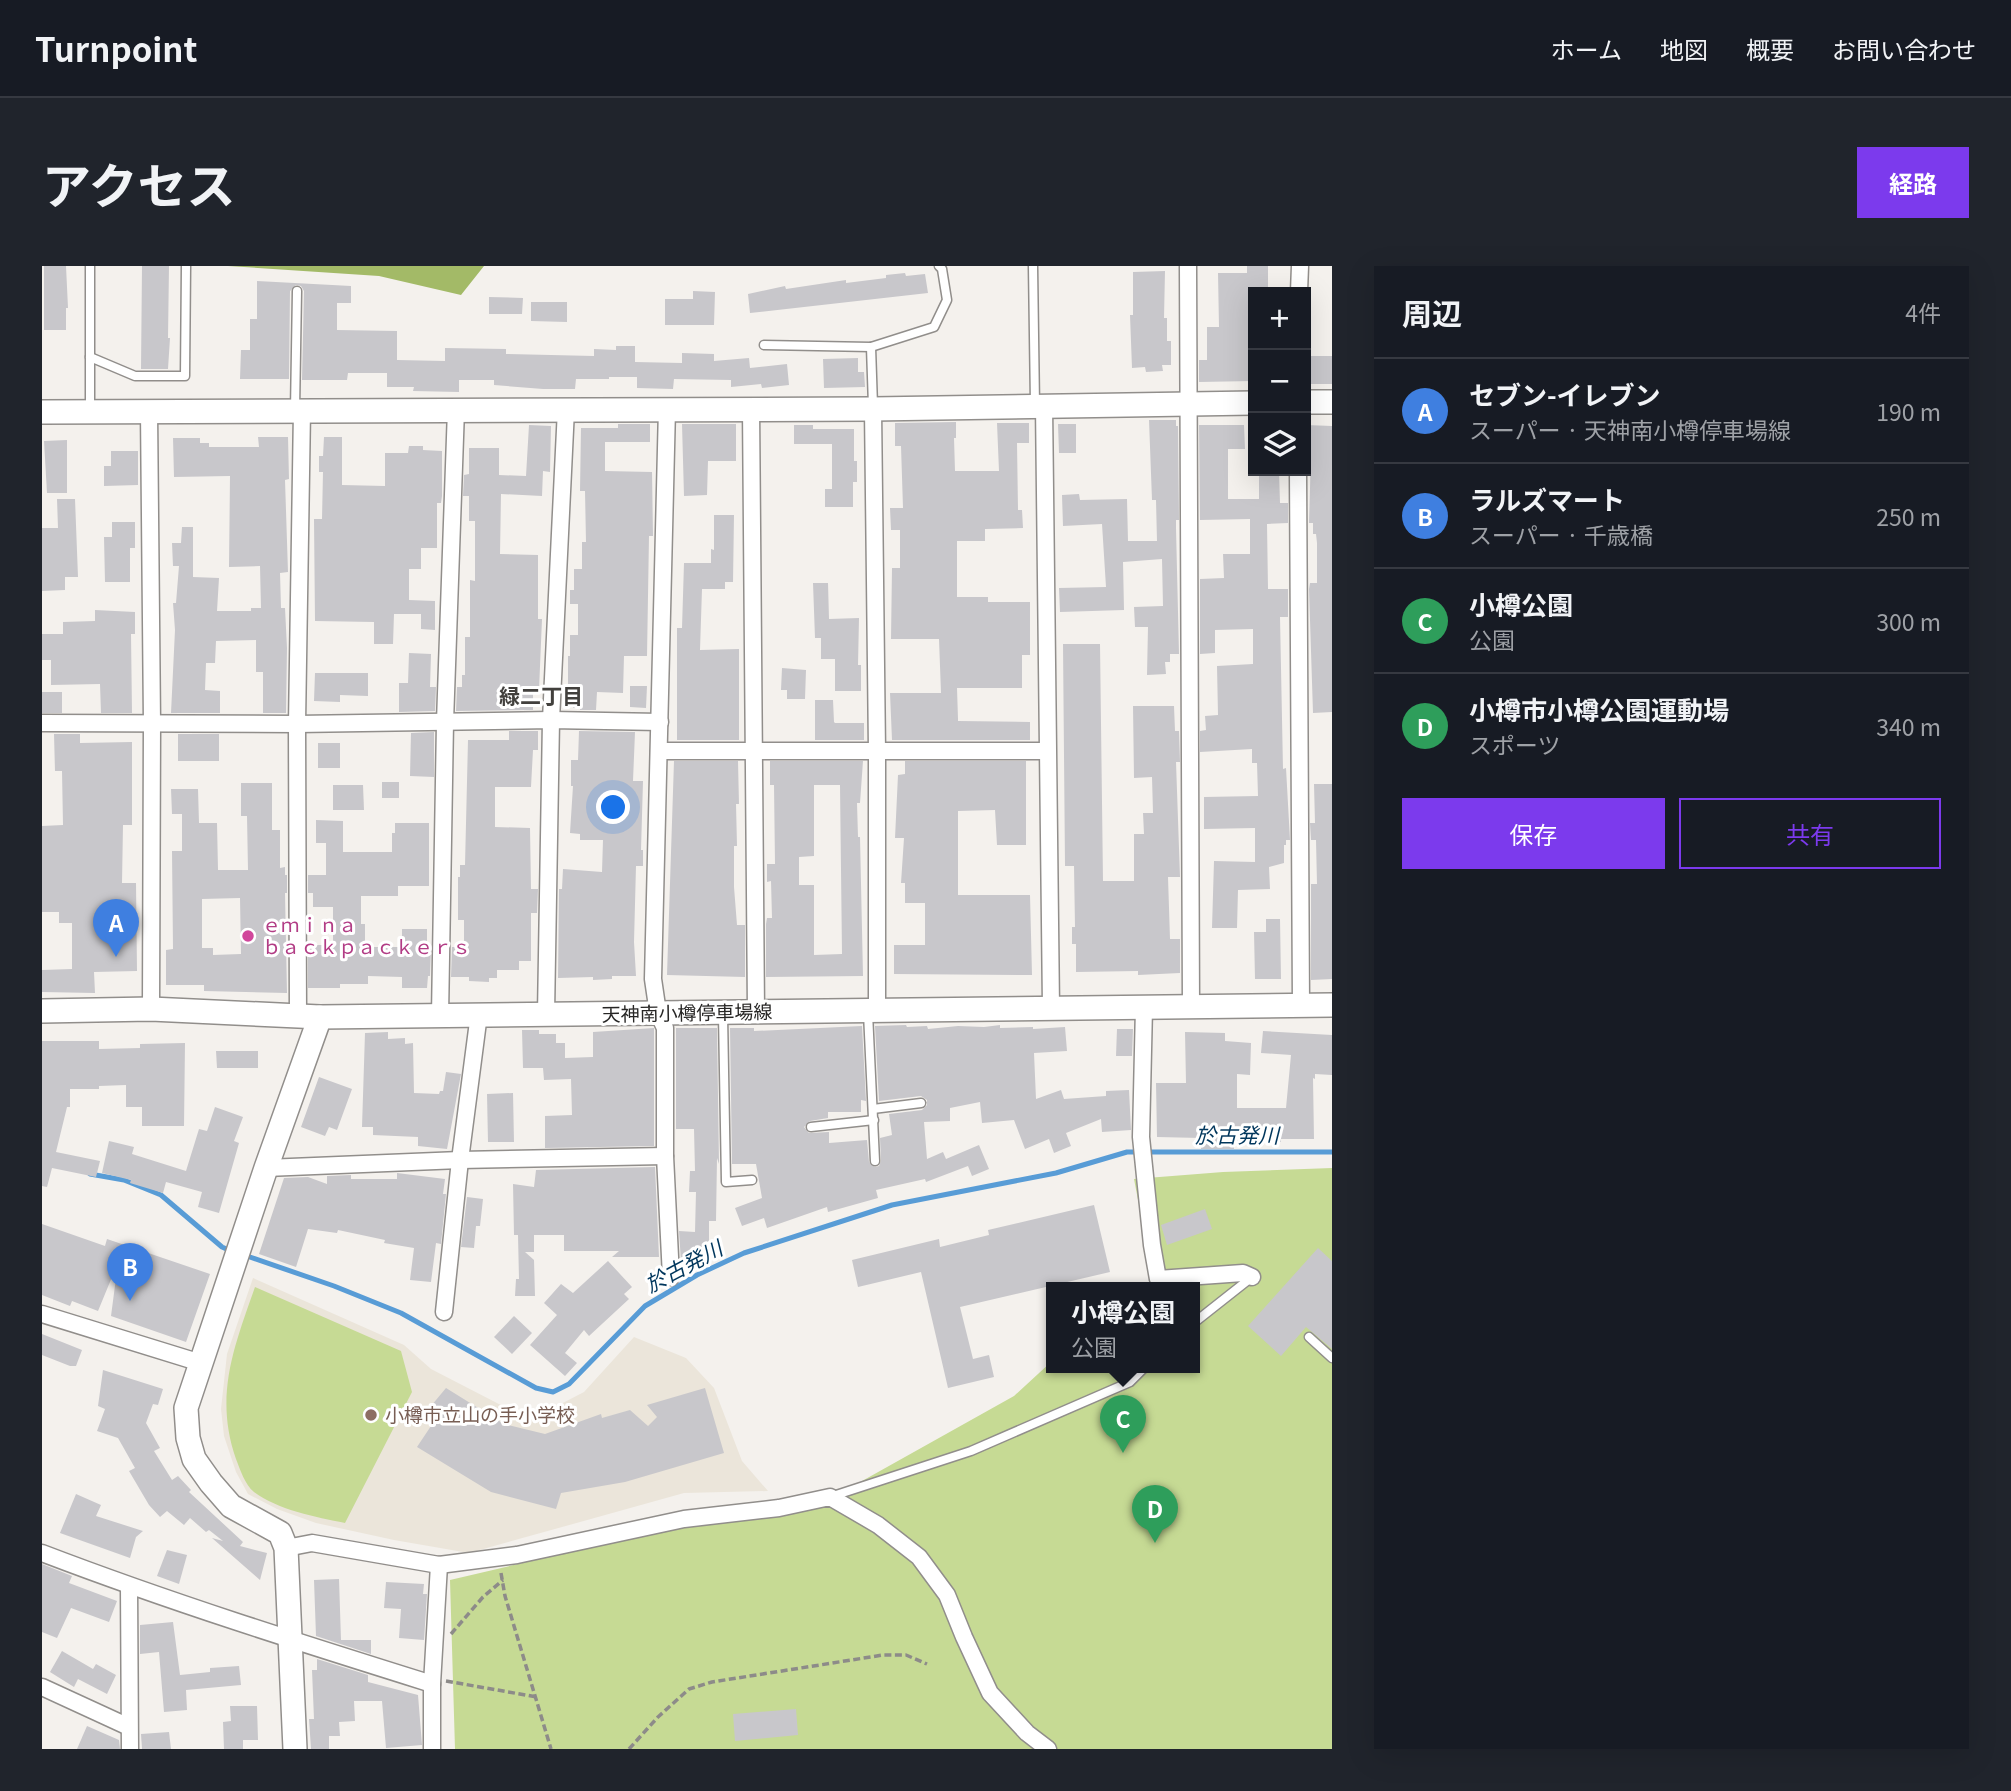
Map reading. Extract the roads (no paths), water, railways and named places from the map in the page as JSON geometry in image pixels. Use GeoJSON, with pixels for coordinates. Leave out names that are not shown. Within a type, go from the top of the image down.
{"type":"FeatureCollection","features":[{"type":"Feature","properties":{"kind":"street"},"geometry":{"type":"LineString","coordinates":[[1188,266],[1191,1006]]}},
{"type":"Feature","properties":{"kind":"street"},"geometry":{"type":"LineString","coordinates":[[1299,287],[1300,266]]}},
{"type":"Feature","properties":{"kind":"street"},"geometry":{"type":"LineString","coordinates":[[1311,402],[1332,402]]}},
{"type":"Feature","properties":{"kind":"street"},"geometry":{"type":"LineString","coordinates":[[42,412],[873,409],[1248,403]]}},
{"type":"Feature","properties":{"kind":"street"},"geometry":{"type":"LineString","coordinates":[[1040,405],[1051,1008]]}},
{"type":"Feature","properties":{"kind":"street"},"geometry":{"type":"LineString","coordinates":[[667,408],[653,979],[658,1013],[665,1028],[665,1156],[671,1277]]}},
{"type":"Feature","properties":{"kind":"street"},"geometry":{"type":"LineString","coordinates":[[751,408],[756,1012]]}},
{"type":"Feature","properties":{"kind":"street"},"geometry":{"type":"LineString","coordinates":[[546,1014],[551,720],[566,409]]}},
{"type":"Feature","properties":{"kind":"street"},"geometry":{"type":"LineString","coordinates":[[872,1010],[877,751],[873,409]]}},
{"type":"Feature","properties":{"kind":"street"},"geometry":{"type":"LineString","coordinates":[[295,1749],[286,1548],[280,1533],[231,1506],[194,1460],[188,1438],[186,1408],[266,1168],[309,1016],[297,723],[298,410]]}},
{"type":"Feature","properties":{"kind":"street"},"geometry":{"type":"LineString","coordinates":[[440,1016],[445,722],[456,410]]}},
{"type":"Feature","properties":{"kind":"street"},"geometry":{"type":"LineString","coordinates":[[149,411],[151,1009]]}},
{"type":"Feature","properties":{"kind":"street"},"geometry":{"type":"LineString","coordinates":[[1298,476],[1301,1005]]}},
{"type":"Feature","properties":{"kind":"street"},"geometry":{"type":"LineString","coordinates":[[42,723],[551,720],[660,722]]}},
{"type":"Feature","properties":{"kind":"street"},"geometry":{"type":"LineString","coordinates":[[659,751],[1047,751]]}},
{"type":"Feature","properties":{"kind":"street","name":"天神南小樽停車場線"},"geometry":{"type":"LineString","coordinates":[[42,1011],[151,1009],[309,1016],[440,1016],[1332,1005]]}},
{"type":"Feature","properties":{"kind":"street"},"geometry":{"type":"LineString","coordinates":[[1144,1007],[1141,1138],[1158,1279],[1243,1273],[1252,1277]]}},
{"type":"Feature","properties":{"kind":"street"},"geometry":{"type":"LineString","coordinates":[[444,1312],[479,1014]]}},
{"type":"Feature","properties":{"kind":"street"},"geometry":{"type":"LineString","coordinates":[[266,1168],[460,1160],[665,1156]]}},
{"type":"Feature","properties":{"kind":"street"},"geometry":{"type":"LineString","coordinates":[[42,1314],[201,1363]]}},
{"type":"Feature","properties":{"kind":"street"},"geometry":{"type":"LineString","coordinates":[[286,1548],[312,1543],[439,1565],[517,1555],[684,1519],[779,1508],[830,1497],[878,1525],[919,1557],[947,1595],[990,1693],[1027,1733],[1048,1749]]}},
{"type":"Feature","properties":{"kind":"street"},"geometry":{"type":"LineString","coordinates":[[42,1553],[129,1587],[290,1640],[432,1681]]}},
{"type":"Feature","properties":{"kind":"street"},"geometry":{"type":"LineString","coordinates":[[432,1749],[432,1681],[439,1565]]}},
{"type":"Feature","properties":{"kind":"street"},"geometry":{"type":"LineString","coordinates":[[129,1587],[130,1749]]}},
{"type":"Feature","properties":{"kind":"street"},"geometry":{"type":"LineString","coordinates":[[42,1686],[130,1727]]}},
{"type":"Feature","properties":{"kind":"lane"},"geometry":{"type":"LineString","coordinates":[[90,266],[90,412]]}},
{"type":"Feature","properties":{"kind":"lane"},"geometry":{"type":"LineString","coordinates":[[90,357],[135,376],[185,376],[186,266]]}},
{"type":"Feature","properties":{"kind":"lane"},"geometry":{"type":"LineString","coordinates":[[764,345],[871,347],[934,327],[947,300],[944,278],[939,266]]}},
{"type":"Feature","properties":{"kind":"lane"},"geometry":{"type":"LineString","coordinates":[[1033,266],[1040,405]]}},
{"type":"Feature","properties":{"kind":"lane"},"geometry":{"type":"LineString","coordinates":[[297,291],[298,410]]}},
{"type":"Feature","properties":{"kind":"lane"},"geometry":{"type":"LineString","coordinates":[[871,347],[873,409]]}},
{"type":"Feature","properties":{"kind":"lane"},"geometry":{"type":"LineString","coordinates":[[872,1010],[875,1161]]}},
{"type":"Feature","properties":{"kind":"lane"},"geometry":{"type":"LineString","coordinates":[[723,1012],[726,1182],[752,1180]]}},
{"type":"Feature","properties":{"kind":"lane"},"geometry":{"type":"LineString","coordinates":[[873,1109],[921,1103]]}},
{"type":"Feature","properties":{"kind":"lane"},"geometry":{"type":"LineString","coordinates":[[811,1127],[873,1120]]}},
{"type":"Feature","properties":{"kind":"lane"},"geometry":{"type":"LineString","coordinates":[[1200,1318],[1252,1277]]}},
{"type":"Feature","properties":{"kind":"lane"},"geometry":{"type":"LineString","coordinates":[[1310,1337],[1332,1358]]}},
{"type":"Feature","properties":{"kind":"lane"},"geometry":{"type":"LineString","coordinates":[[830,1497],[971,1451],[1130,1382],[1139,1373]]}},
{"type":"Feature","properties":{"kind":"waterway","name":"於古発川"},"geometry":{"type":"LineString","coordinates":[[244,1255],[334,1286],[401,1313],[536,1388],[553,1392],[569,1384],[645,1306],[697,1275],[744,1253],[892,1205],[1056,1173],[1127,1152],[1332,1152]]}},
{"type":"Feature","properties":{"kind":"waterway","name":"於古発川"},"geometry":{"type":"LineString","coordinates":[[90,1174],[124,1180],[161,1195],[222,1247],[231,1251]]}},
{"type":"Feature","properties":{"kind":"place","name":"ｅｍｉｎａ ｂａｃｋｐａｃｋｅｒｓ"},"geometry":{"type":"Point","coordinates":[248,936]}},
{"type":"Feature","properties":{"kind":"place","name":"セブン-イレブン"},"geometry":{"type":"Point","coordinates":[116,957]}},
{"type":"Feature","properties":{"kind":"place","name":"ラルズマート"},"geometry":{"type":"Point","coordinates":[130,1301]}},
{"type":"Feature","properties":{"kind":"place","name":"小樽市立山の手小学校"},"geometry":{"type":"Point","coordinates":[371,1415]}},
{"type":"Feature","properties":{"kind":"place","name":"小樽公園"},"geometry":{"type":"Point","coordinates":[1123,1453]}},
{"type":"Feature","properties":{"kind":"place","name":"小樽市小樽公園運動場"},"geometry":{"type":"Point","coordinates":[1155,1543]}},
{"type":"Feature","properties":{"kind":"district","name":"緑二丁目"},"geometry":{"type":"Point","coordinates":[541,697]}}]}
